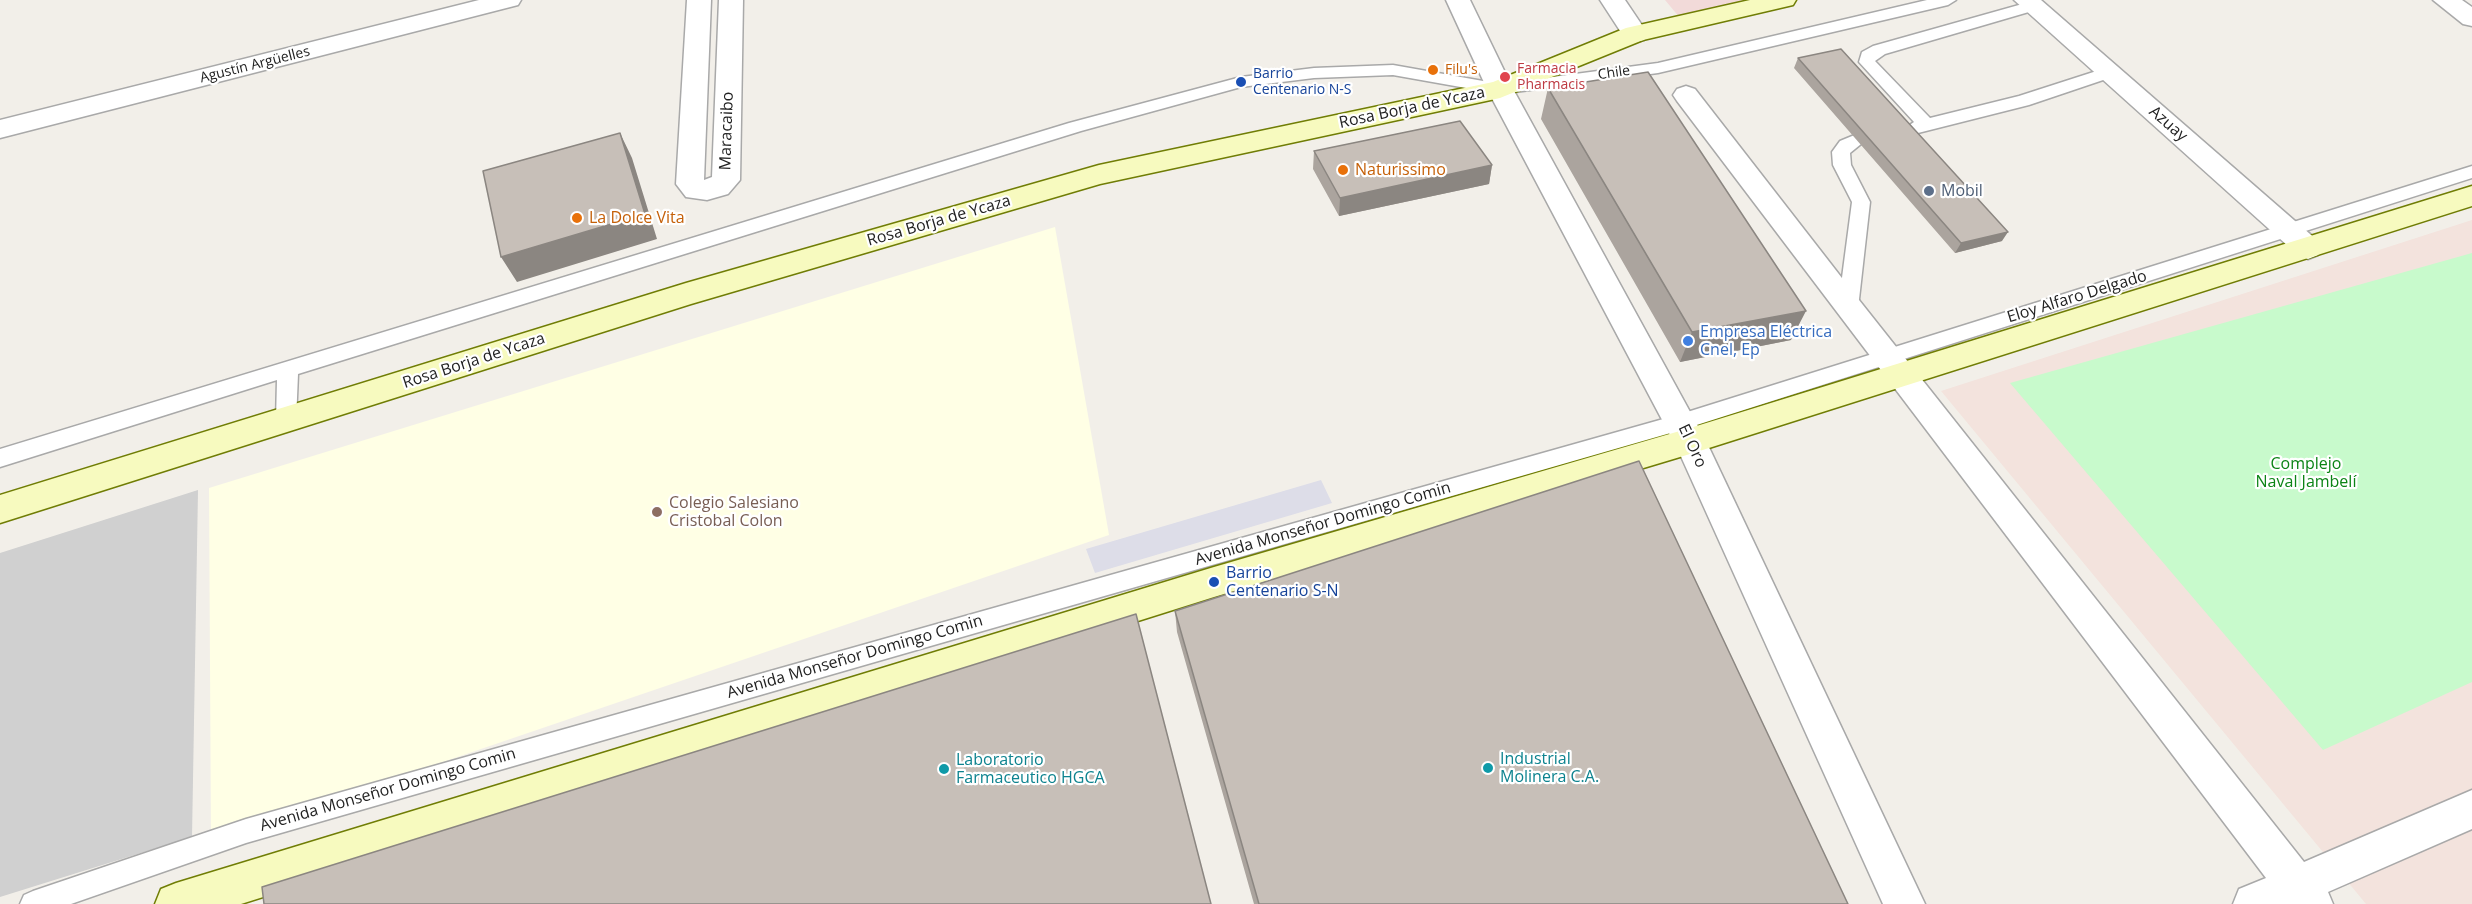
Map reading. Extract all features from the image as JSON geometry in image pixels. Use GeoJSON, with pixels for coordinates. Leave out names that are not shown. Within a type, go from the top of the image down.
{"type":"FeatureCollection","features":[{"type":"Feature","properties":{"kind":"main road","name":"Chile"},"geometry":{"type":"LineString","coordinates":[[1500,89],[1635,34],[1784,0]]}},
{"type":"Feature","properties":{"kind":"main road","name":"Rosa Borja de Ycaza"},"geometry":{"type":"LineString","coordinates":[[0,508],[286,421],[686,294],[1100,175],[1500,89]]}},
{"type":"Feature","properties":{"kind":"main road","name":"Eloy Alfaro Delgado"},"geometry":{"type":"LineString","coordinates":[[1685,431],[2298,239],[2472,196]]}},
{"type":"Feature","properties":{"kind":"main road","name":"Avenida Monseñor Domingo Comin"},"geometry":{"type":"LineString","coordinates":[[176,904],[234,895],[1685,431]]}},
{"type":"Feature","properties":{"kind":"street","name":"Agustín Argüelles"},"geometry":{"type":"LineString","coordinates":[[0,129],[352,30],[432,0]]}},
{"type":"Feature","properties":{"kind":"street","name":"Agustín Argüelles"},"geometry":{"type":"LineString","coordinates":[[0,109],[352,30],[509,0]]}},
{"type":"Feature","properties":{"kind":"street","name":"Maracaibo"},"geometry":{"type":"LineString","coordinates":[[699,0],[690,184],[696,190],[718,187],[726,180],[732,0]]}},
{"type":"Feature","properties":{"kind":"street","name":"El Oro"},"geometry":{"type":"LineString","coordinates":[[1458,0],[1500,89],[1685,431],[1904,904]]}},
{"type":"Feature","properties":{"kind":"street"},"geometry":{"type":"LineString","coordinates":[[1612,0],[1635,34]]}},
{"type":"Feature","properties":{"kind":"street"},"geometry":{"type":"LineString","coordinates":[[2445,0],[2472,18]]}},
{"type":"Feature","properties":{"kind":"street","name":"Azuay"},"geometry":{"type":"LineString","coordinates":[[2030,3],[2298,239]]}},
{"type":"Feature","properties":{"kind":"street"},"geometry":{"type":"LineString","coordinates":[[1686,94],[1848,308],[2305,895]]}},
{"type":"Feature","properties":{"kind":"street"},"geometry":{"type":"LineString","coordinates":[[2254,904],[2305,895],[2472,809]]}},
{"type":"Feature","properties":{"kind":"lane","name":"Chile"},"geometry":{"type":"LineString","coordinates":[[1500,89],[1658,68],[1948,0]]}},
{"type":"Feature","properties":{"kind":"lane"},"geometry":{"type":"LineString","coordinates":[[1928,126],[1868,62],[1868,56],[1879,50],[2030,3]]}},
{"type":"Feature","properties":{"kind":"lane","name":"Rosa Borja de Ycaza"},"geometry":{"type":"LineString","coordinates":[[0,458],[1075,127],[1241,82],[1314,73],[1393,70],[1500,89]]}},
{"type":"Feature","properties":{"kind":"lane"},"geometry":{"type":"LineString","coordinates":[[1902,130],[1928,126],[2023,101],[2109,72]]}},
{"type":"Feature","properties":{"kind":"lane"},"geometry":{"type":"LineString","coordinates":[[1848,308],[1861,202],[1842,165],[1841,152],[1846,145],[1857,140]]}},
{"type":"Feature","properties":{"kind":"lane","name":"Eloy Alfaro Delgado"},"geometry":{"type":"LineString","coordinates":[[2298,239],[2472,172]]}},
{"type":"Feature","properties":{"kind":"lane"},"geometry":{"type":"LineString","coordinates":[[286,421],[288,370]]}},
{"type":"Feature","properties":{"kind":"lane","name":"Avenida Monseñor Domingo Comin"},"geometry":{"type":"LineString","coordinates":[[33,904],[246,831],[1685,431]]}},
{"type":"Feature","properties":{"kind":"shaded area"},"geometry":{"type":"Polygon","coordinates":[[[1665,0],[1754,0],[1680,18],[1665,0]]]}},
{"type":"Feature","properties":{"kind":"shaded area","name":"Complejo Naval Jambelí"},"geometry":{"type":"Polygon","coordinates":[[[2472,220],[2472,904],[2366,904],[1941,391],[2472,220]]]}},
{"type":"Feature","properties":{"kind":"shaded area","name":"Colegio Salesiano Cristobal Colon"},"geometry":{"type":"Polygon","coordinates":[[[1055,227],[1109,535],[211,841],[209,488],[1055,227]]]}},
{"type":"Feature","properties":{"kind":"shaded area"},"geometry":{"type":"Polygon","coordinates":[[[1321,480],[1332,503],[1095,573],[1086,549],[1321,480]]]}},
{"type":"Feature","properties":{"kind":"shaded area"},"geometry":{"type":"Polygon","coordinates":[[[198,490],[192,837],[0,897],[0,553],[198,490]]]}},
{"type":"Feature","properties":{"kind":"green space","name":"Complejo Naval Jambelí"},"geometry":{"type":"Polygon","coordinates":[[[2472,253],[2472,682],[2323,750],[2010,383],[2472,253]]]}},
{"type":"Feature","properties":{"kind":"building","name":"Mobil"},"geometry":{"type":"Polygon","coordinates":[[[1841,49],[2008,232],[1961,243],[1798,58],[1841,49]]]}},
{"type":"Feature","properties":{"kind":"building"},"geometry":{"type":"Polygon","coordinates":[[[1648,72],[1806,311],[1692,332],[1548,88],[1648,72]]]}},
{"type":"Feature","properties":{"kind":"building"},"geometry":{"type":"Polygon","coordinates":[[[1460,121],[1492,165],[1340,198],[1314,151],[1460,121]]]}},
{"type":"Feature","properties":{"kind":"building","name":"La Dolce Vita"},"geometry":{"type":"Polygon","coordinates":[[[620,133],[645,214],[501,257],[483,171],[620,133]]]}},
{"type":"Feature","properties":{"kind":"building","name":"Industrial Molinera C.A."},"geometry":{"type":"Polygon","coordinates":[[[1639,461],[1848,904],[1259,904],[1175,611],[1639,461]]]}},
{"type":"Feature","properties":{"kind":"building","name":"Laboratorio Farmaceutico HGCA"},"geometry":{"type":"Polygon","coordinates":[[[1136,614],[1211,904],[264,904],[262,887],[1136,614]]]}},
{"type":"Feature","properties":{"kind":"place","name":"Filu's"},"geometry":{"type":"Point","coordinates":[1433,70]}},
{"type":"Feature","properties":{"kind":"place","name":"Farmacia Pharmacis"},"geometry":{"type":"Point","coordinates":[1505,77]}},
{"type":"Feature","properties":{"kind":"place","name":"Barrio Centenario N-S"},"geometry":{"type":"Point","coordinates":[1241,82]}},
{"type":"Feature","properties":{"kind":"place","name":"Naturissimo"},"geometry":{"type":"Point","coordinates":[1343,170]}},
{"type":"Feature","properties":{"kind":"place","name":"Mobil"},"geometry":{"type":"Point","coordinates":[1929,191]}},
{"type":"Feature","properties":{"kind":"place","name":"La Dolce Vita"},"geometry":{"type":"Point","coordinates":[577,218]}},
{"type":"Feature","properties":{"kind":"place","name":"Empresa Eléctrica Cnel, Ep"},"geometry":{"type":"Point","coordinates":[1688,341]}},
{"type":"Feature","properties":{"kind":"place","name":"Colegio Salesiano Cristobal Colon"},"geometry":{"type":"Point","coordinates":[657,512]}},
{"type":"Feature","properties":{"kind":"place","name":"Barrio Centenario S-N"},"geometry":{"type":"Point","coordinates":[1214,582]}},
{"type":"Feature","properties":{"kind":"place","name":"Industrial Molinera C.A."},"geometry":{"type":"Point","coordinates":[1488,768]}},
{"type":"Feature","properties":{"kind":"place","name":"Laboratorio Farmaceutico HGCA"},"geometry":{"type":"Point","coordinates":[944,769]}}]}
